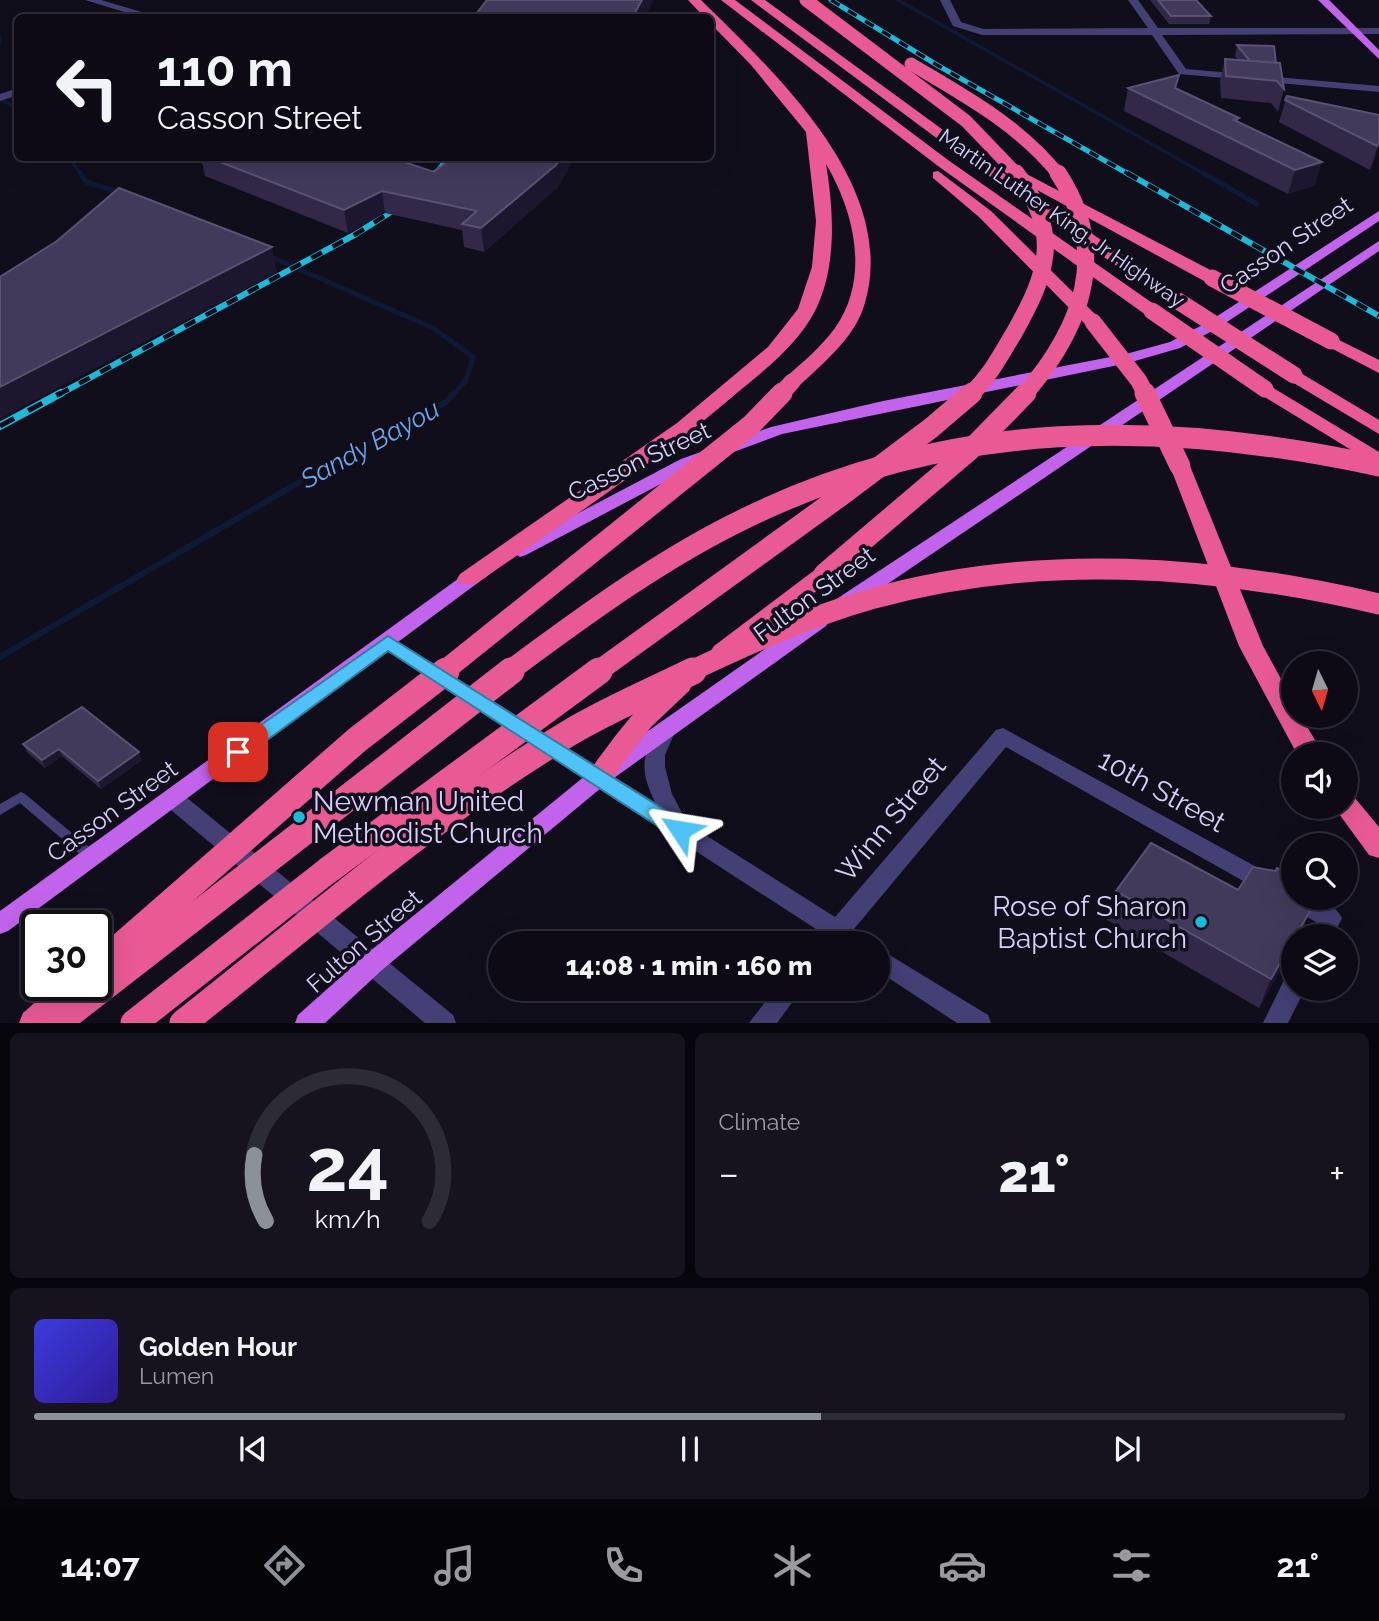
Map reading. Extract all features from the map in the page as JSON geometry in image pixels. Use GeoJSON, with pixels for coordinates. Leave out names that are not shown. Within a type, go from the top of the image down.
{"type":"FeatureCollection","features":[{"type":"Feature","properties":{"kind":"highway"},"geometry":{"type":"LineString","coordinates":[[694,0],[708,14]]}},
{"type":"Feature","properties":{"kind":"highway","name":"Martin Luther King, Jr Highway"},"geometry":{"type":"LineString","coordinates":[[727,0],[895,126],[1152,311],[1265,388],[1379,460]]}},
{"type":"Feature","properties":{"kind":"highway","name":"Martin Luther King, Jr Highway"},"geometry":{"type":"LineString","coordinates":[[757,0],[1178,301],[1379,429]]}},
{"type":"Feature","properties":{"kind":"highway"},"geometry":{"type":"LineString","coordinates":[[599,778],[663,697],[824,575],[942,474],[1009,412],[1066,337],[1081,302],[1086,259],[1083,228],[1059,175],[1025,138],[998,117],[806,1]]}},
{"type":"Feature","properties":{"kind":"highway"},"geometry":{"type":"LineString","coordinates":[[134,1023],[258,921],[484,752],[779,542],[953,412],[993,371],[1029,309],[1040,282],[1046,257],[1046,234],[1038,212],[998,148],[970,123],[806,1]]}},
{"type":"Feature","properties":{"kind":"highway"},"geometry":{"type":"LineString","coordinates":[[112,954],[357,740],[526,608],[751,425],[827,349],[854,309],[862,284],[864,258],[854,206],[841,175],[813,132],[736,41],[714,20]]}},
{"type":"Feature","properties":{"kind":"highway"},"geometry":{"type":"LineString","coordinates":[[903,106],[1007,168],[1379,367]]}},
{"type":"Feature","properties":{"kind":"highway"},"geometry":{"type":"LineString","coordinates":[[895,126],[919,159],[985,214],[1093,323],[1139,381],[1180,466],[1251,646],[1303,742]]}},
{"type":"Feature","properties":{"kind":"highway"},"geometry":{"type":"LineString","coordinates":[[468,579],[715,404],[795,331],[807,308],[822,261],[822,172],[813,132]]}},
{"type":"Feature","properties":{"kind":"highway"},"geometry":{"type":"LineString","coordinates":[[58,1023],[287,840],[557,635],[673,557],[761,509],[846,475],[904,458],[991,443],[1096,433],[1191,435],[1239,440],[1331,454],[1379,466]]}},
{"type":"Feature","properties":{"kind":"highway"},"geometry":{"type":"LineString","coordinates":[[183,1023],[437,825],[568,733],[752,642],[870,599],[928,585],[997,575],[1062,570],[1130,570],[1272,581],[1379,604]]}},
{"type":"Feature","properties":{"kind":"highway"},"geometry":{"type":"LineString","coordinates":[[1357,819],[1379,847]]}},
{"type":"Feature","properties":{"kind":"highway"},"geometry":{"type":"LineString","coordinates":[[34,1023],[58,1001]]}},
{"type":"Feature","properties":{"kind":"main road"},"geometry":{"type":"LineString","coordinates":[[1323,0],[1379,56]]}},
{"type":"Feature","properties":{"kind":"main road","name":"Casson Street"},"geometry":{"type":"LineString","coordinates":[[0,924],[388,642],[468,579],[687,463],[777,430],[883,405],[1128,358],[1175,345],[1213,325],[1379,215]]}},
{"type":"Feature","properties":{"kind":"main road","name":"Fulton Street"},"geometry":{"type":"LineString","coordinates":[[307,1023],[373,963],[599,778],[890,569],[1379,245]]}},
{"type":"Feature","properties":{"kind":"street"},"geometry":{"type":"LineString","coordinates":[[90,0],[142,14]]}},
{"type":"Feature","properties":{"kind":"street"},"geometry":{"type":"LineString","coordinates":[[945,0],[953,20],[964,28],[994,32],[1379,31]]}},
{"type":"Feature","properties":{"kind":"street"},"geometry":{"type":"LineString","coordinates":[[1133,0],[1183,72],[1379,89]]}},
{"type":"Feature","properties":{"kind":"street"},"geometry":{"type":"LineString","coordinates":[[388,642],[680,830],[829,931]]}},
{"type":"Feature","properties":{"kind":"street"},"geometry":{"type":"LineString","coordinates":[[665,732],[654,758],[664,801],[680,830]]}},
{"type":"Feature","properties":{"kind":"street","name":"10th Street"},"geometry":{"type":"LineString","coordinates":[[1003,736],[1281,891]]}},
{"type":"Feature","properties":{"kind":"street","name":"Winn Street"},"geometry":{"type":"LineString","coordinates":[[847,931],[1003,736]]}},
{"type":"Feature","properties":{"kind":"street"},"geometry":{"type":"LineString","coordinates":[[173,799],[444,1023]]}},
{"type":"Feature","properties":{"kind":"street","name":"10th Street"},"geometry":{"type":"LineString","coordinates":[[1307,910],[1323,924]]}},
{"type":"Feature","properties":{"kind":"street"},"geometry":{"type":"LineString","coordinates":[[890,966],[979,1023]]}},
{"type":"Feature","properties":{"kind":"street"},"geometry":{"type":"LineString","coordinates":[[761,1023],[780,1001]]}},
{"type":"Feature","properties":{"kind":"street"},"geometry":{"type":"LineString","coordinates":[[1275,1023],[1286,1001]]}},
{"type":"Feature","properties":{"kind":"lane"},"geometry":{"type":"LineString","coordinates":[[0,810],[20,797],[92,857]]}},
{"type":"Feature","properties":{"kind":"building"},"geometry":{"type":"Polygon","coordinates":[[[487,0],[642,0],[634,14],[476,14],[487,0]]]}},
{"type":"Feature","properties":{"kind":"building"},"geometry":{"type":"Polygon","coordinates":[[[1158,0],[1196,0],[1211,16],[1171,16],[1158,0]]]}},
{"type":"Feature","properties":{"kind":"building"},"geometry":{"type":"Polygon","coordinates":[[[1237,45],[1274,46],[1276,63],[1250,61],[1237,45]]]}},
{"type":"Feature","properties":{"kind":"building"},"geometry":{"type":"Polygon","coordinates":[[[1225,59],[1280,63],[1284,89],[1277,81],[1226,76],[1225,59]]]}},
{"type":"Feature","properties":{"kind":"building"},"geometry":{"type":"Polygon","coordinates":[[[1179,75],[1175,88],[1322,162],[1295,170],[1128,88],[1179,75]]]}},
{"type":"Feature","properties":{"kind":"building"},"geometry":{"type":"Polygon","coordinates":[[[1287,96],[1379,115],[1377,146],[1285,100],[1287,96]]]}},
{"type":"Feature","properties":{"kind":"building"},"geometry":{"type":"Polygon","coordinates":[[[218,161],[401,161],[434,172],[448,161],[559,161],[481,228],[462,224],[477,211],[382,191],[344,210],[218,161]]]}},
{"type":"Feature","properties":{"kind":"building"},"geometry":{"type":"Polygon","coordinates":[[[119,188],[272,247],[0,387],[0,277],[57,241],[119,188]]]}},
{"type":"Feature","properties":{"kind":"building"},"geometry":{"type":"Polygon","coordinates":[[[82,707],[139,752],[98,781],[59,749],[42,760],[23,744],[82,707]]]}},
{"type":"Feature","properties":{"kind":"building"},"geometry":{"type":"Polygon","coordinates":[[[1151,843],[1238,890],[1253,867],[1275,871],[1277,868],[1281,870],[1281,910],[1311,910],[1303,924],[1281,924],[1281,961],[1271,979],[1116,891],[1151,843]]]}},
{"type":"Feature","properties":{"kind":"waterway"},"geometry":{"type":"LineString","coordinates":[[898,0],[1206,175]]}},
{"type":"Feature","properties":{"kind":"waterway","name":"Sandy Bayou"},"geometry":{"type":"LineString","coordinates":[[0,99],[14,107]]}},
{"type":"Feature","properties":{"kind":"waterway","name":"Sandy Bayou"},"geometry":{"type":"LineString","coordinates":[[72,161],[81,175]]}},
{"type":"Feature","properties":{"kind":"waterway","name":"Sandy Bayou"},"geometry":{"type":"LineString","coordinates":[[80,173],[86,182],[121,193]]}},
{"type":"Feature","properties":{"kind":"waterway"},"geometry":{"type":"LineString","coordinates":[[1203,173],[1257,204]]}},
{"type":"Feature","properties":{"kind":"waterway","name":"Sandy Bayou"},"geometry":{"type":"LineString","coordinates":[[269,256],[433,328],[473,357],[466,380],[453,395]]}},
{"type":"Feature","properties":{"kind":"waterway","name":"Sandy Bayou"},"geometry":{"type":"LineString","coordinates":[[0,657],[363,445],[446,402],[454,393]]}},
{"type":"Feature","properties":{"kind":"railway"},"geometry":{"type":"LineString","coordinates":[[831,0],[937,65],[1130,175]]}},
{"type":"Feature","properties":{"kind":"railway"},"geometry":{"type":"LineString","coordinates":[[434,175],[446,161]]}},
{"type":"Feature","properties":{"kind":"railway"},"geometry":{"type":"LineString","coordinates":[[428,182],[435,173]]}},
{"type":"Feature","properties":{"kind":"railway"},"geometry":{"type":"LineString","coordinates":[[1127,173],[1379,316]]}},
{"type":"Feature","properties":{"kind":"railway"},"geometry":{"type":"LineString","coordinates":[[58,395],[356,234],[405,203]]}},
{"type":"Feature","properties":{"kind":"railway"},"geometry":{"type":"LineString","coordinates":[[0,426],[61,393]]}},
{"type":"Feature","properties":{"kind":"place","name":"Newman United Methodist Church"},"geometry":{"type":"Point","coordinates":[299,817]}},
{"type":"Feature","properties":{"kind":"place","name":"Rose of Sharon Baptist Church"},"geometry":{"type":"Point","coordinates":[1201,922]}},
{"type":"Feature","properties":{"kind":"route"},"geometry":{"type":"LineString","coordinates":[[238,752],[388,642],[680,830]]}}]}
